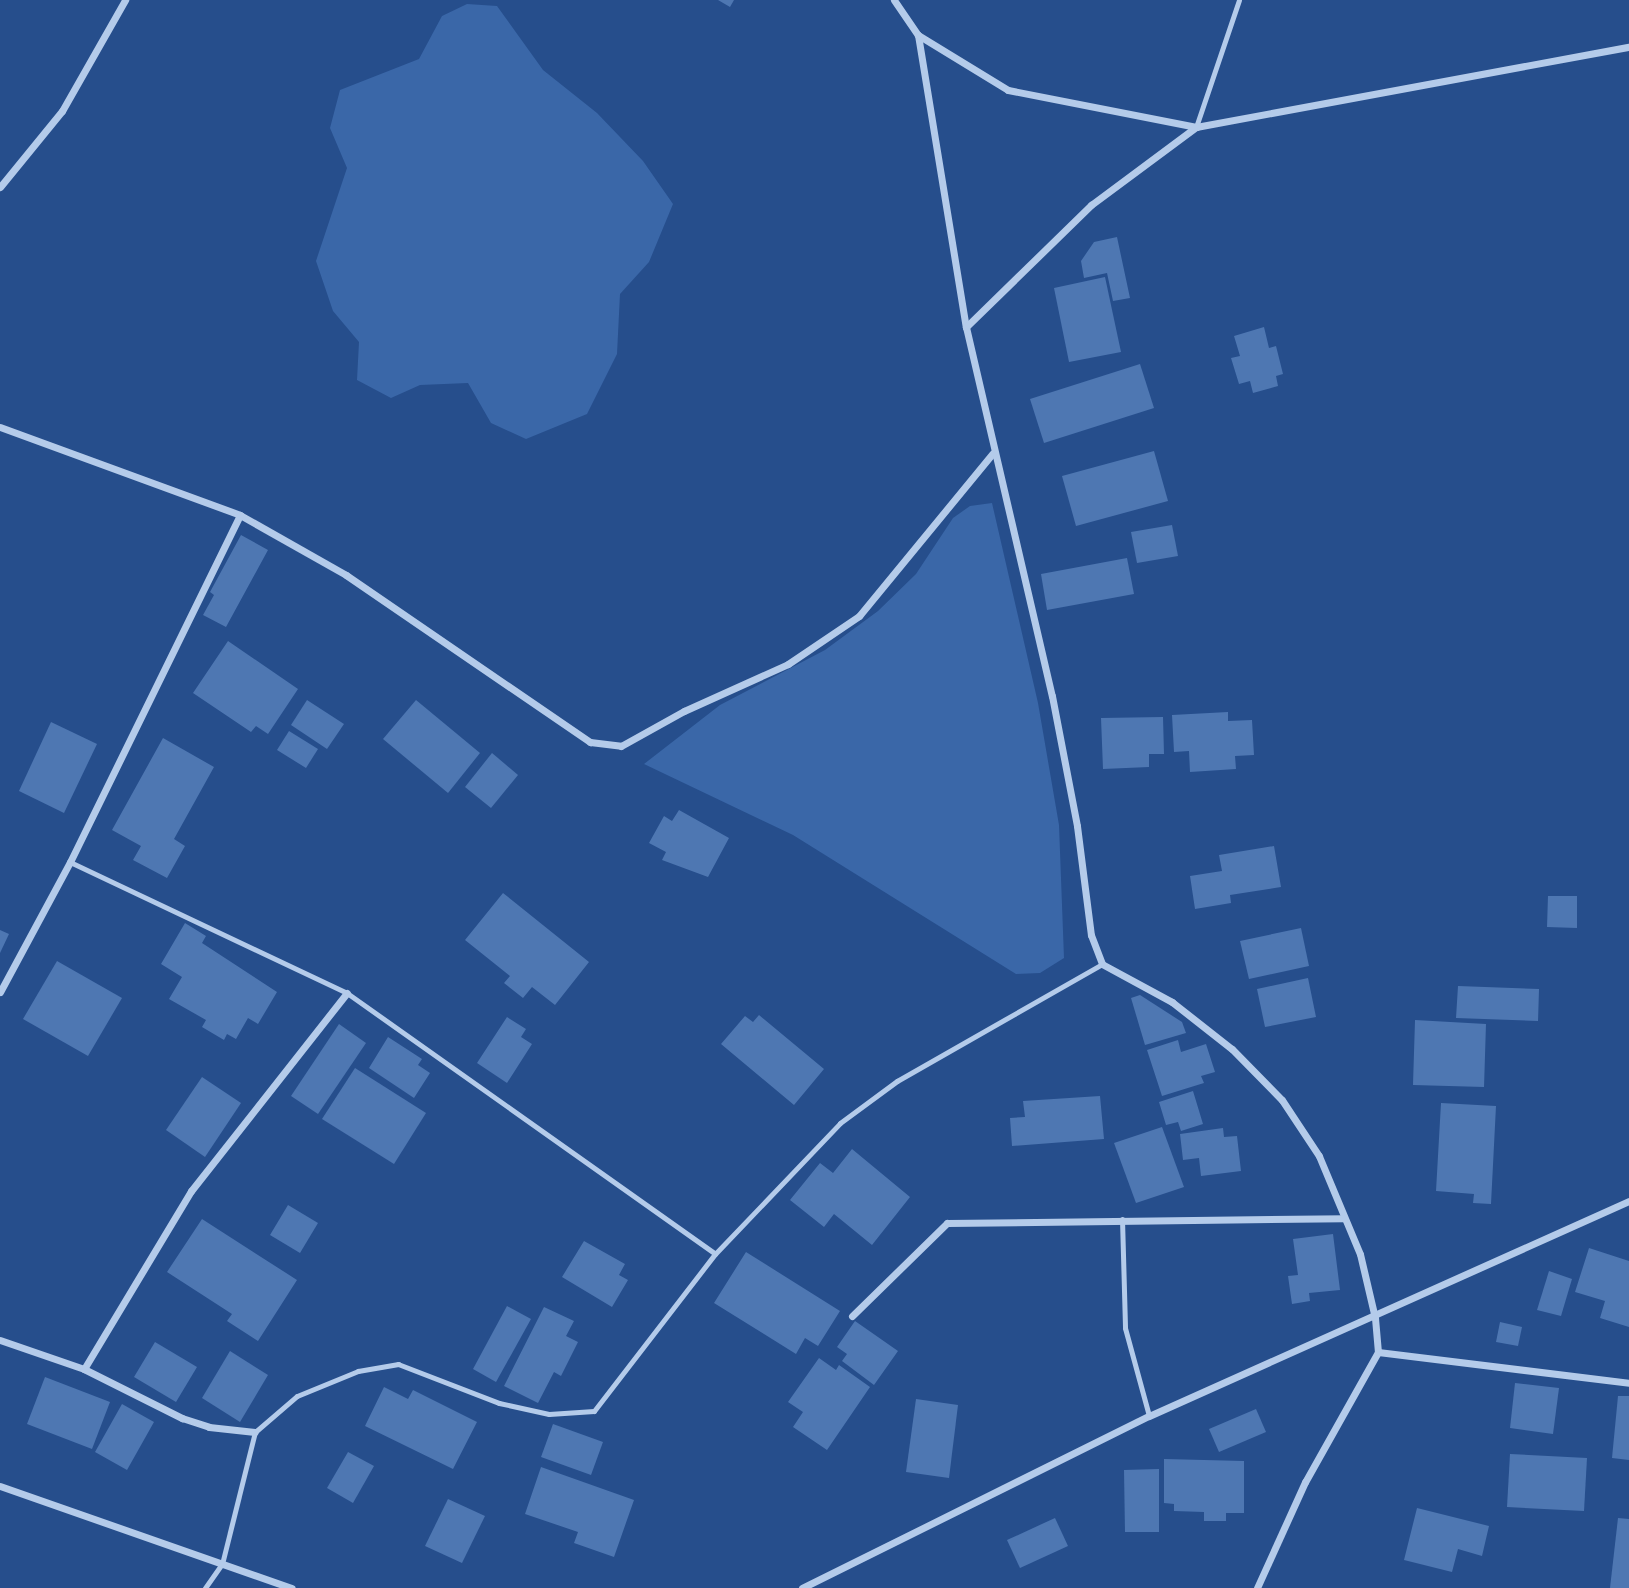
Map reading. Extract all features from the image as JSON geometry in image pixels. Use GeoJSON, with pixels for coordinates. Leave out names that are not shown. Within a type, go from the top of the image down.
{"type":"FeatureCollection","features":[{"type":"Feature","properties":{"kind":"street"},"geometry":{"type":"LineString","coordinates":[[0,187],[62,111],[125,0]]}},
{"type":"Feature","properties":{"kind":"street"},"geometry":{"type":"LineString","coordinates":[[894,0],[918,35],[1008,90],[1196,127],[1629,47]]}},
{"type":"Feature","properties":{"kind":"street"},"geometry":{"type":"LineString","coordinates":[[918,35],[966,327],[992,454],[1052,696],[1077,826],[1091,935],[1102,964],[1172,1002],[1232,1049],[1282,1100],[1319,1156],[1360,1254],[1375,1318],[1378,1352],[1305,1482],[1257,1588]]}},
{"type":"Feature","properties":{"kind":"street"},"geometry":{"type":"LineString","coordinates":[[966,327],[1091,205],[1196,127]]}},
{"type":"Feature","properties":{"kind":"street"},"geometry":{"type":"LineString","coordinates":[[0,427],[240,515],[346,575],[590,742],[621,746],[684,711],[788,664],[859,616],[992,454]]}},
{"type":"Feature","properties":{"kind":"street"},"geometry":{"type":"LineString","coordinates":[[0,992],[69,862],[240,515]]}},
{"type":"Feature","properties":{"kind":"street"},"geometry":{"type":"LineString","coordinates":[[84,1370],[191,1191],[347,993]]}},
{"type":"Feature","properties":{"kind":"street"},"geometry":{"type":"LineString","coordinates":[[802,1588],[1149,1416],[1375,1318],[1465,1272],[1629,1202]]}},
{"type":"Feature","properties":{"kind":"street"},"geometry":{"type":"LineString","coordinates":[[852,1316],[947,1223],[1344,1218]]}},
{"type":"Feature","properties":{"kind":"street"},"geometry":{"type":"LineString","coordinates":[[0,1340],[84,1370],[182,1418],[209,1427],[255,1432]]}},
{"type":"Feature","properties":{"kind":"street"},"geometry":{"type":"LineString","coordinates":[[1378,1352],[1629,1383]]}},
{"type":"Feature","properties":{"kind":"street"},"geometry":{"type":"LineString","coordinates":[[0,1486],[292,1588]]}},
{"type":"Feature","properties":{"kind":"lane"},"geometry":{"type":"LineString","coordinates":[[1196,127],[1239,0]]}},
{"type":"Feature","properties":{"kind":"lane"},"geometry":{"type":"LineString","coordinates":[[69,862],[347,993],[715,1254]]}},
{"type":"Feature","properties":{"kind":"lane"},"geometry":{"type":"LineString","coordinates":[[205,1588],[222,1564],[255,1432],[297,1396],[358,1371],[398,1364],[499,1403],[549,1414],[594,1411],[715,1254],[849,1116],[897,1081],[1102,964]]}},
{"type":"Feature","properties":{"kind":"lane"},"geometry":{"type":"LineString","coordinates":[[1122,1219],[1125,1328],[1149,1416]]}},
{"type":"Feature","properties":{"kind":"shaded area"},"geometry":{"type":"Polygon","coordinates":[[[467,4],[497,6],[543,70],[597,113],[643,161],[673,204],[649,262],[620,294],[617,354],[587,414],[526,439],[491,423],[468,383],[420,385],[391,398],[357,380],[359,342],[333,311],[316,261],[347,168],[330,128],[340,90],[419,59],[442,16],[467,4]]]}},
{"type":"Feature","properties":{"kind":"shaded area"},"geometry":{"type":"Polygon","coordinates":[[[992,503],[1038,703],[1059,825],[1064,958],[1040,973],[1016,974],[793,835],[644,764],[720,705],[825,650],[878,611],[916,574],[953,518],[970,506],[992,503]]]}},
{"type":"Feature","properties":{"kind":"building"},"geometry":{"type":"Polygon","coordinates":[[[718,0],[734,0],[730,7],[718,0]]]}},
{"type":"Feature","properties":{"kind":"building"},"geometry":{"type":"Polygon","coordinates":[[[1117,237],[1130,298],[1113,301],[1107,273],[1084,278],[1081,261],[1094,242],[1117,237]]]}},
{"type":"Feature","properties":{"kind":"building"},"geometry":{"type":"Polygon","coordinates":[[[1105,277],[1121,352],[1069,362],[1054,288],[1105,277]]]}},
{"type":"Feature","properties":{"kind":"building"},"geometry":{"type":"Polygon","coordinates":[[[1264,327],[1269,348],[1276,346],[1283,374],[1276,376],[1278,386],[1253,393],[1250,381],[1239,384],[1231,358],[1240,356],[1234,336],[1264,327]]]}},
{"type":"Feature","properties":{"kind":"building"},"geometry":{"type":"Polygon","coordinates":[[[1140,364],[1154,408],[1044,443],[1030,399],[1140,364]]]}},
{"type":"Feature","properties":{"kind":"building"},"geometry":{"type":"Polygon","coordinates":[[[1154,451],[1168,501],[1076,526],[1062,476],[1154,451]]]}},
{"type":"Feature","properties":{"kind":"building"},"geometry":{"type":"Polygon","coordinates":[[[1172,525],[1178,556],[1137,563],[1131,532],[1172,525]]]}},
{"type":"Feature","properties":{"kind":"building"},"geometry":{"type":"Polygon","coordinates":[[[241,535],[268,550],[226,627],[203,615],[214,595],[210,592],[241,535]]]}},
{"type":"Feature","properties":{"kind":"building"},"geometry":{"type":"Polygon","coordinates":[[[1127,558],[1134,594],[1047,610],[1041,574],[1127,558]]]}},
{"type":"Feature","properties":{"kind":"building"},"geometry":{"type":"Polygon","coordinates":[[[228,641],[298,689],[268,734],[256,726],[251,732],[193,693],[228,641]]]}},
{"type":"Feature","properties":{"kind":"building"},"geometry":{"type":"Polygon","coordinates":[[[307,700],[344,724],[327,749],[291,725],[307,700]]]}},
{"type":"Feature","properties":{"kind":"building"},"geometry":{"type":"Polygon","coordinates":[[[416,700],[480,753],[448,793],[383,739],[416,700]]]}},
{"type":"Feature","properties":{"kind":"building"},"geometry":{"type":"Polygon","coordinates":[[[1228,712],[1228,721],[1252,720],[1254,755],[1235,756],[1236,769],[1190,772],[1189,751],[1174,752],[1172,715],[1228,712]]]}},
{"type":"Feature","properties":{"kind":"building"},"geometry":{"type":"Polygon","coordinates":[[[1163,717],[1164,754],[1149,754],[1149,767],[1103,769],[1101,718],[1163,717]]]}},
{"type":"Feature","properties":{"kind":"building"},"geometry":{"type":"Polygon","coordinates":[[[51,722],[97,744],[64,813],[19,791],[51,722]]]}},
{"type":"Feature","properties":{"kind":"building"},"geometry":{"type":"Polygon","coordinates":[[[289,731],[318,749],[306,768],[277,750],[289,731]]]}},
{"type":"Feature","properties":{"kind":"building"},"geometry":{"type":"Polygon","coordinates":[[[163,738],[214,767],[174,839],[185,846],[167,878],[133,860],[141,846],[112,830],[163,738]]]}},
{"type":"Feature","properties":{"kind":"building"},"geometry":{"type":"Polygon","coordinates":[[[492,753],[518,775],[491,808],[465,787],[492,753]]]}},
{"type":"Feature","properties":{"kind":"building"},"geometry":{"type":"Polygon","coordinates":[[[679,810],[729,838],[708,877],[662,860],[666,852],[649,843],[664,816],[672,821],[679,810]]]}},
{"type":"Feature","properties":{"kind":"building"},"geometry":{"type":"Polygon","coordinates":[[[1274,846],[1281,887],[1230,895],[1231,903],[1195,909],[1190,876],[1222,871],[1219,855],[1274,846]]]}},
{"type":"Feature","properties":{"kind":"building"},"geometry":{"type":"Polygon","coordinates":[[[503,893],[589,962],[555,1005],[532,987],[523,998],[504,983],[510,976],[465,940],[503,893]]]}},
{"type":"Feature","properties":{"kind":"building"},"geometry":{"type":"Polygon","coordinates":[[[1548,896],[1577,896],[1577,928],[1547,927],[1548,896]]]}},
{"type":"Feature","properties":{"kind":"building"},"geometry":{"type":"Polygon","coordinates":[[[185,923],[206,936],[202,943],[277,992],[258,1024],[248,1018],[236,1039],[227,1034],[224,1040],[202,1027],[206,1020],[169,999],[182,977],[161,964],[185,923]]]}},
{"type":"Feature","properties":{"kind":"building"},"geometry":{"type":"Polygon","coordinates":[[[1301,928],[1309,966],[1249,979],[1240,941],[1301,928]]]}},
{"type":"Feature","properties":{"kind":"building"},"geometry":{"type":"Polygon","coordinates":[[[0,930],[9,934],[0,953],[0,930]]]}},
{"type":"Feature","properties":{"kind":"building"},"geometry":{"type":"Polygon","coordinates":[[[57,961],[122,998],[88,1056],[23,1019],[57,961]]]}},
{"type":"Feature","properties":{"kind":"building"},"geometry":{"type":"Polygon","coordinates":[[[1308,978],[1316,1017],[1265,1027],[1257,989],[1308,978]]]}},
{"type":"Feature","properties":{"kind":"building"},"geometry":{"type":"Polygon","coordinates":[[[1458,986],[1539,989],[1538,1021],[1456,1018],[1458,986]]]}},
{"type":"Feature","properties":{"kind":"building"},"geometry":{"type":"Polygon","coordinates":[[[1140,995],[1182,1022],[1186,1033],[1145,1045],[1131,998],[1140,995]]]}},
{"type":"Feature","properties":{"kind":"building"},"geometry":{"type":"Polygon","coordinates":[[[759,1015],[824,1069],[794,1105],[721,1044],[745,1016],[753,1022],[759,1015]]]}},
{"type":"Feature","properties":{"kind":"building"},"geometry":{"type":"Polygon","coordinates":[[[507,1017],[526,1029],[521,1037],[532,1044],[507,1083],[477,1063],[507,1017]]]}},
{"type":"Feature","properties":{"kind":"building"},"geometry":{"type":"Polygon","coordinates":[[[1415,1020],[1486,1024],[1484,1087],[1413,1085],[1415,1020]]]}},
{"type":"Feature","properties":{"kind":"building"},"geometry":{"type":"Polygon","coordinates":[[[339,1024],[366,1043],[318,1114],[291,1096],[339,1024]]]}},
{"type":"Feature","properties":{"kind":"building"},"geometry":{"type":"Polygon","coordinates":[[[388,1037],[422,1059],[418,1065],[430,1073],[414,1098],[369,1068],[388,1037]]]}},
{"type":"Feature","properties":{"kind":"building"},"geometry":{"type":"Polygon","coordinates":[[[1178,1040],[1181,1052],[1206,1044],[1215,1072],[1201,1076],[1204,1083],[1162,1096],[1147,1050],[1178,1040]]]}},
{"type":"Feature","properties":{"kind":"building"},"geometry":{"type":"Polygon","coordinates":[[[355,1068],[426,1113],[394,1164],[322,1119],[355,1068]]]}},
{"type":"Feature","properties":{"kind":"building"},"geometry":{"type":"Polygon","coordinates":[[[202,1077],[241,1103],[205,1157],[166,1130],[202,1077]]]}},
{"type":"Feature","properties":{"kind":"building"},"geometry":{"type":"Polygon","coordinates":[[[1193,1091],[1203,1124],[1181,1131],[1178,1122],[1166,1125],[1159,1102],[1193,1091]]]}},
{"type":"Feature","properties":{"kind":"building"},"geometry":{"type":"Polygon","coordinates":[[[1100,1096],[1104,1139],[1012,1146],[1010,1118],[1025,1117],[1023,1101],[1100,1096]]]}},
{"type":"Feature","properties":{"kind":"building"},"geometry":{"type":"Polygon","coordinates":[[[1441,1103],[1496,1106],[1491,1204],[1473,1203],[1474,1194],[1436,1191],[1441,1103]]]}},
{"type":"Feature","properties":{"kind":"building"},"geometry":{"type":"Polygon","coordinates":[[[1162,1127],[1184,1187],[1136,1203],[1114,1143],[1162,1127]]]}},
{"type":"Feature","properties":{"kind":"building"},"geometry":{"type":"Polygon","coordinates":[[[1223,1128],[1224,1137],[1237,1136],[1241,1171],[1201,1176],[1199,1158],[1183,1160],[1180,1134],[1223,1128]]]}},
{"type":"Feature","properties":{"kind":"building"},"geometry":{"type":"Polygon","coordinates":[[[852,1149],[910,1197],[872,1245],[834,1214],[824,1227],[790,1200],[820,1163],[833,1173],[852,1149]]]}},
{"type":"Feature","properties":{"kind":"building"},"geometry":{"type":"Polygon","coordinates":[[[288,1205],[318,1223],[300,1253],[270,1235],[288,1205]]]}},
{"type":"Feature","properties":{"kind":"building"},"geometry":{"type":"Polygon","coordinates":[[[202,1219],[297,1280],[258,1341],[227,1321],[232,1314],[167,1272],[202,1219]]]}},
{"type":"Feature","properties":{"kind":"building"},"geometry":{"type":"Polygon","coordinates":[[[1333,1234],[1340,1290],[1309,1293],[1310,1301],[1292,1304],[1288,1276],[1298,1275],[1293,1239],[1333,1234]]]}},
{"type":"Feature","properties":{"kind":"building"},"geometry":{"type":"Polygon","coordinates":[[[584,1241],[625,1264],[619,1275],[628,1280],[612,1307],[562,1277],[584,1241]]]}},
{"type":"Feature","properties":{"kind":"building"},"geometry":{"type":"Polygon","coordinates":[[[1589,1248],[1629,1261],[1629,1327],[1600,1318],[1605,1301],[1575,1292],[1589,1248]]]}},
{"type":"Feature","properties":{"kind":"building"},"geometry":{"type":"Polygon","coordinates":[[[746,1252],[840,1311],[818,1346],[805,1338],[796,1354],[714,1303],[746,1252]]]}},
{"type":"Feature","properties":{"kind":"building"},"geometry":{"type":"Polygon","coordinates":[[[1549,1271],[1572,1279],[1561,1316],[1537,1310],[1549,1271]]]}},
{"type":"Feature","properties":{"kind":"building"},"geometry":{"type":"Polygon","coordinates":[[[507,1306],[531,1319],[496,1382],[473,1369],[507,1306]]]}},
{"type":"Feature","properties":{"kind":"building"},"geometry":{"type":"Polygon","coordinates":[[[544,1307],[574,1321],[566,1336],[578,1342],[561,1376],[554,1372],[538,1403],[504,1386],[544,1307]]]}},
{"type":"Feature","properties":{"kind":"building"},"geometry":{"type":"Polygon","coordinates":[[[855,1321],[898,1351],[874,1385],[842,1361],[847,1354],[837,1347],[855,1321]]]}},
{"type":"Feature","properties":{"kind":"building"},"geometry":{"type":"Polygon","coordinates":[[[1500,1322],[1522,1327],[1518,1346],[1496,1342],[1500,1322]]]}},
{"type":"Feature","properties":{"kind":"building"},"geometry":{"type":"Polygon","coordinates":[[[155,1342],[197,1367],[176,1402],[134,1377],[155,1342]]]}},
{"type":"Feature","properties":{"kind":"building"},"geometry":{"type":"Polygon","coordinates":[[[230,1351],[268,1375],[240,1422],[202,1398],[230,1351]]]}},
{"type":"Feature","properties":{"kind":"building"},"geometry":{"type":"Polygon","coordinates":[[[819,1358],[836,1370],[839,1365],[870,1387],[827,1450],[793,1427],[803,1412],[788,1402],[819,1358]]]}},
{"type":"Feature","properties":{"kind":"building"},"geometry":{"type":"Polygon","coordinates":[[[45,1377],[110,1402],[92,1449],[27,1424],[45,1377]]]}},
{"type":"Feature","properties":{"kind":"building"},"geometry":{"type":"Polygon","coordinates":[[[1515,1383],[1559,1388],[1553,1434],[1510,1428],[1515,1383]]]}},
{"type":"Feature","properties":{"kind":"building"},"geometry":{"type":"Polygon","coordinates":[[[384,1387],[408,1399],[413,1390],[477,1422],[453,1469],[365,1426],[384,1387]]]}},
{"type":"Feature","properties":{"kind":"building"},"geometry":{"type":"Polygon","coordinates":[[[1618,1396],[1629,1396],[1629,1460],[1612,1458],[1618,1396]]]}},
{"type":"Feature","properties":{"kind":"building"},"geometry":{"type":"Polygon","coordinates":[[[916,1399],[958,1405],[949,1478],[906,1472],[916,1399]]]}},
{"type":"Feature","properties":{"kind":"building"},"geometry":{"type":"Polygon","coordinates":[[[122,1404],[154,1422],[127,1470],[95,1452],[122,1404]]]}},
{"type":"Feature","properties":{"kind":"building"},"geometry":{"type":"Polygon","coordinates":[[[1256,1409],[1266,1432],[1219,1452],[1209,1429],[1256,1409]]]}},
{"type":"Feature","properties":{"kind":"building"},"geometry":{"type":"Polygon","coordinates":[[[553,1424],[603,1442],[591,1475],[541,1457],[553,1424]]]}},
{"type":"Feature","properties":{"kind":"building"},"geometry":{"type":"Polygon","coordinates":[[[348,1452],[374,1466],[353,1503],[327,1488],[348,1452]]]}},
{"type":"Feature","properties":{"kind":"building"},"geometry":{"type":"Polygon","coordinates":[[[1510,1454],[1587,1458],[1584,1511],[1507,1507],[1510,1454]]]}},
{"type":"Feature","properties":{"kind":"building"},"geometry":{"type":"Polygon","coordinates":[[[1164,1459],[1244,1461],[1244,1513],[1226,1513],[1226,1521],[1204,1521],[1204,1512],[1174,1511],[1174,1504],[1164,1503],[1164,1459]]]}},
{"type":"Feature","properties":{"kind":"building"},"geometry":{"type":"Polygon","coordinates":[[[541,1467],[634,1500],[614,1557],[574,1543],[578,1532],[525,1514],[541,1467]]]}},
{"type":"Feature","properties":{"kind":"building"},"geometry":{"type":"Polygon","coordinates":[[[1159,1469],[1159,1532],[1125,1532],[1124,1470],[1159,1469]]]}},
{"type":"Feature","properties":{"kind":"building"},"geometry":{"type":"Polygon","coordinates":[[[448,1499],[485,1516],[462,1563],[425,1546],[448,1499]]]}},
{"type":"Feature","properties":{"kind":"building"},"geometry":{"type":"Polygon","coordinates":[[[1417,1508],[1489,1526],[1482,1556],[1458,1549],[1452,1572],[1404,1560],[1417,1508]]]}},
{"type":"Feature","properties":{"kind":"building"},"geometry":{"type":"Polygon","coordinates":[[[1055,1518],[1068,1546],[1020,1568],[1007,1540],[1055,1518]]]}},
{"type":"Feature","properties":{"kind":"building"},"geometry":{"type":"Polygon","coordinates":[[[1618,1518],[1629,1519],[1629,1588],[1610,1588],[1618,1518]]]}}]}
